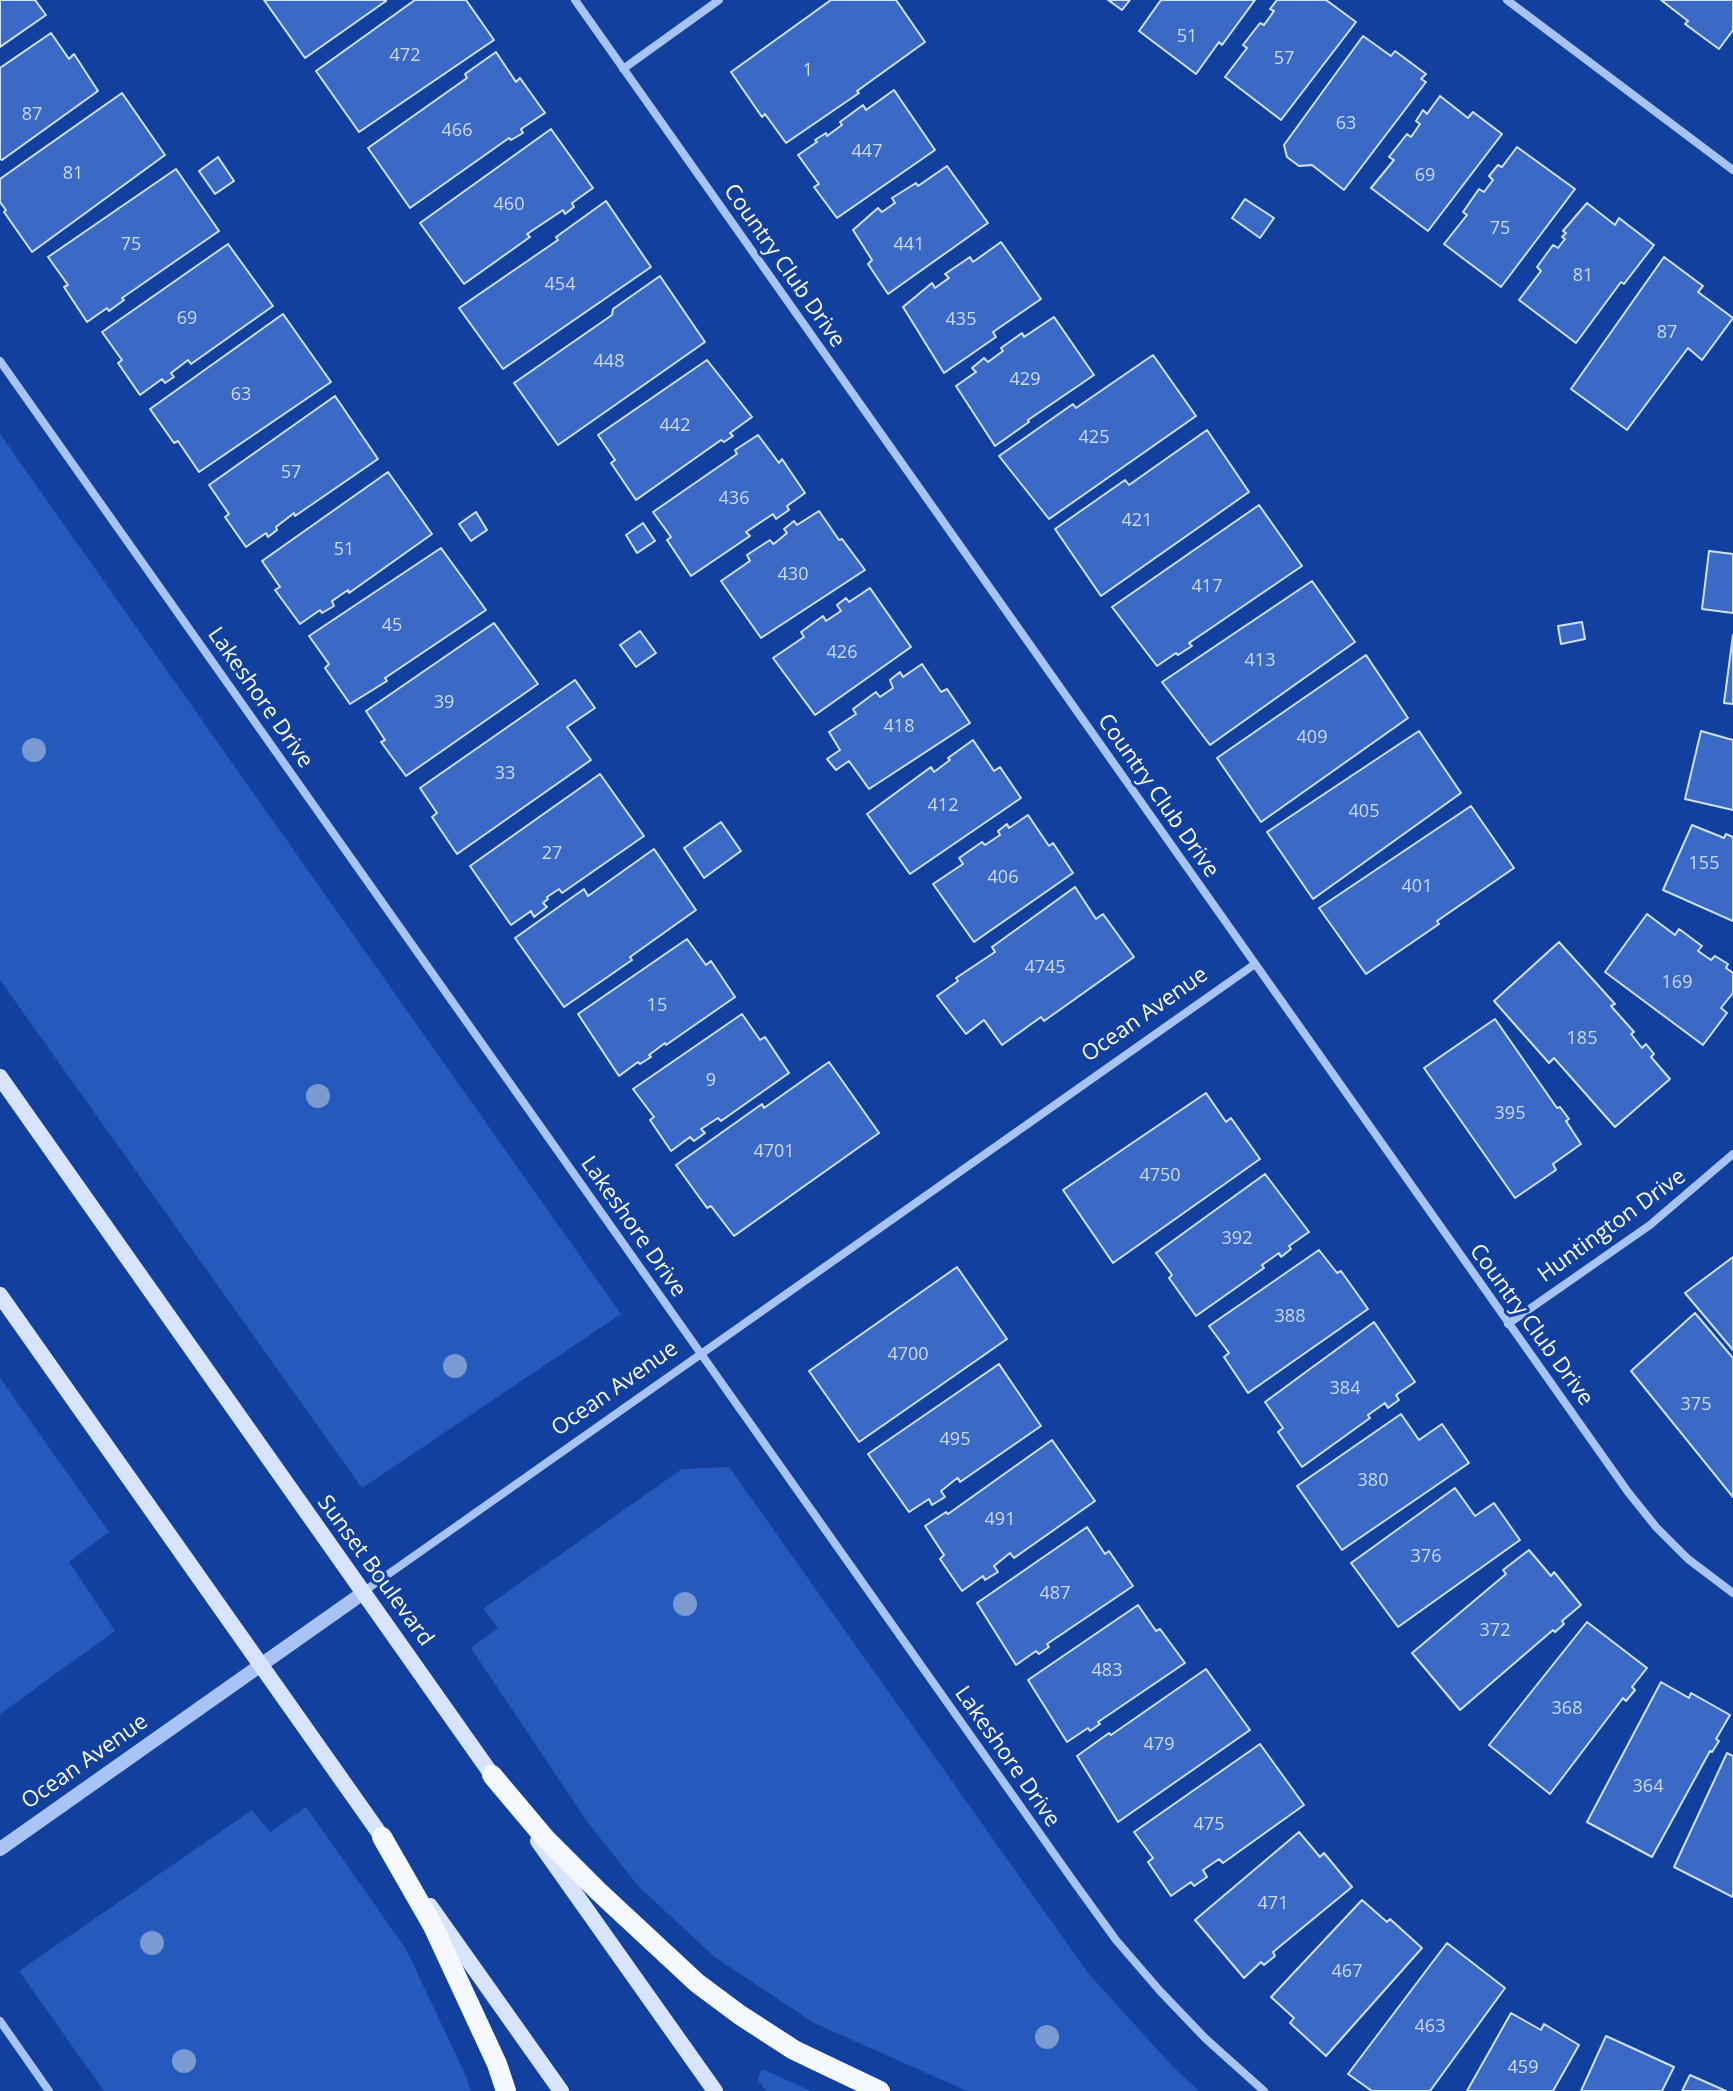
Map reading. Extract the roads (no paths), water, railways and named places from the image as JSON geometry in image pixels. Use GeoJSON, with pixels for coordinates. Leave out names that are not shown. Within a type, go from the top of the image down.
{"type":"FeatureCollection","features":[{"type":"Feature","properties":{"kind":"main road","name":"Sunset Boulevard"},"geometry":{"type":"LineString","coordinates":[[0,1077],[715,2091]]}},
{"type":"Feature","properties":{"kind":"main road"},"geometry":{"type":"LineString","coordinates":[[0,1295],[561,2091]]}},
{"type":"Feature","properties":{"kind":"main road"},"geometry":{"type":"LineString","coordinates":[[492,1775],[545,1838],[697,1983],[794,2050],[880,2091]]}},
{"type":"Feature","properties":{"kind":"main road"},"geometry":{"type":"LineString","coordinates":[[382,1837],[433,1926],[478,2020],[506,2091]]}},
{"type":"Feature","properties":{"kind":"street","name":"Country Club Drive"},"geometry":{"type":"LineString","coordinates":[[575,0],[1508,1324],[1656,1527],[1688,1559],[1733,1593]]}},
{"type":"Feature","properties":{"kind":"street"},"geometry":{"type":"LineString","coordinates":[[623,69],[719,0]]}},
{"type":"Feature","properties":{"kind":"street"},"geometry":{"type":"LineString","coordinates":[[1507,0],[1733,170]]}},
{"type":"Feature","properties":{"kind":"street","name":"Lakeshore Drive"},"geometry":{"type":"LineString","coordinates":[[0,361],[1116,1940],[1206,2039],[1264,2091]]}},
{"type":"Feature","properties":{"kind":"street","name":"Ocean Avenue"},"geometry":{"type":"LineString","coordinates":[[0,1849],[1255,964]]}},
{"type":"Feature","properties":{"kind":"street","name":"Huntington Drive"},"geometry":{"type":"LineString","coordinates":[[1508,1324],[1650,1225],[1733,1154]]}},
{"type":"Feature","properties":{"kind":"street"},"geometry":{"type":"LineString","coordinates":[[0,2021],[49,2091]]}}]}
